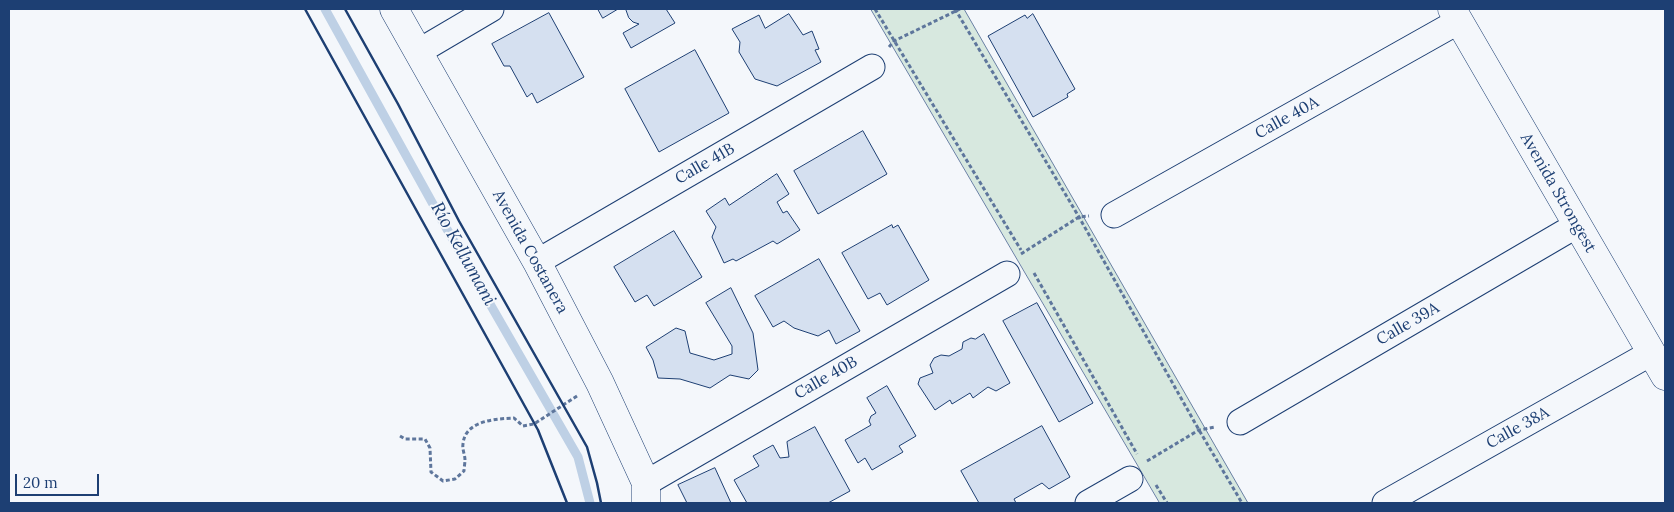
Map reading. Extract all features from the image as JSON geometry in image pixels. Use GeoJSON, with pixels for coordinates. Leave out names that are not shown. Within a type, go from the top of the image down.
{"type":"FeatureCollection","features":[{"type":"Feature","properties":{"kind":"street","name":"Avenida Costanera"},"geometry":{"type":"LineString","coordinates":[[394,9],[537,262],[600,383],[646,493]]}},
{"type":"Feature","properties":{"kind":"street"},"geometry":{"type":"LineString","coordinates":[[418,52],[492,9]]}},
{"type":"Feature","properties":{"kind":"street","name":"Calle 40A"},"geometry":{"type":"LineString","coordinates":[[1114,215],[1456,15]]}},
{"type":"Feature","properties":{"kind":"street","name":"Avenida Strongest"},"geometry":{"type":"LineString","coordinates":[[1456,15],[1665,376]]}},
{"type":"Feature","properties":{"kind":"street","name":"Calle 41B"},"geometry":{"type":"LineString","coordinates":[[537,262],[872,67]]}},
{"type":"Feature","properties":{"kind":"street","name":"Calle 39A"},"geometry":{"type":"LineString","coordinates":[[1240,422],[1577,226]]}},
{"type":"Feature","properties":{"kind":"street","name":"Calle 40B"},"geometry":{"type":"LineString","coordinates":[[646,493],[1007,274]]}},
{"type":"Feature","properties":{"kind":"street","name":"Calle 38A"},"geometry":{"type":"LineString","coordinates":[[1385,503],[1651,353]]}},
{"type":"Feature","properties":{"kind":"street"},"geometry":{"type":"LineString","coordinates":[[1088,503],[1130,479]]}},
{"type":"Feature","properties":{"kind":"path"},"geometry":{"type":"LineString","coordinates":[[894,41],[957,9],[1079,217],[1242,503]]}},
{"type":"Feature","properties":{"kind":"path"},"geometry":{"type":"LineString","coordinates":[[1007,274],[1022,252],[1079,217],[1114,215]]}},
{"type":"Feature","properties":{"kind":"path"},"geometry":{"type":"LineString","coordinates":[[400,436],[406,439],[425,439],[430,448],[431,472],[443,482],[455,479],[464,472],[465,460],[462,444],[468,431],[479,423],[514,418],[523,426],[534,424],[561,405]]}},
{"type":"Feature","properties":{"kind":"path"},"geometry":{"type":"LineString","coordinates":[[1130,479],[1143,464],[1199,430],[1240,422]]}},
{"type":"Feature","properties":{"kind":"shaded area"},"geometry":{"type":"Polygon","coordinates":[[[871,9],[964,9],[1248,503],[1160,503],[871,9]]]}},
{"type":"Feature","properties":{"kind":"building"},"geometry":{"type":"Polygon","coordinates":[[[598,9],[618,9],[603,18],[598,9]]]}},
{"type":"Feature","properties":{"kind":"building"},"geometry":{"type":"Polygon","coordinates":[[[626,9],[666,9],[675,23],[631,48],[623,33],[639,24],[629,18],[626,9]]]}},
{"type":"Feature","properties":{"kind":"building"},"geometry":{"type":"Polygon","coordinates":[[[549,13],[584,77],[537,103],[532,93],[527,97],[510,66],[504,66],[492,44],[549,13]]]}},
{"type":"Feature","properties":{"kind":"building"},"geometry":{"type":"Polygon","coordinates":[[[789,14],[803,35],[812,31],[819,49],[815,50],[821,62],[777,86],[755,79],[739,52],[740,42],[732,29],[759,15],[765,28],[789,14]]]}},
{"type":"Feature","properties":{"kind":"building"},"geometry":{"type":"Polygon","coordinates":[[[1033,14],[1075,89],[1067,94],[1068,97],[1033,117],[988,36],[1025,15],[1027,18],[1033,14]]]}},
{"type":"Feature","properties":{"kind":"building"},"geometry":{"type":"Polygon","coordinates":[[[695,50],[729,113],[659,152],[625,89],[695,50]]]}},
{"type":"Feature","properties":{"kind":"building"},"geometry":{"type":"Polygon","coordinates":[[[863,131],[887,174],[818,214],[794,171],[863,131]]]}},
{"type":"Feature","properties":{"kind":"building"},"geometry":{"type":"Polygon","coordinates":[[[777,174],[789,194],[777,202],[783,213],[787,211],[800,230],[777,244],[773,241],[736,261],[733,259],[724,263],[712,237],[716,227],[706,211],[725,198],[729,205],[777,174]]]}},
{"type":"Feature","properties":{"kind":"building"},"geometry":{"type":"Polygon","coordinates":[[[892,225],[893,228],[898,225],[929,280],[887,305],[880,293],[868,299],[842,253],[892,225]]]}},
{"type":"Feature","properties":{"kind":"building"},"geometry":{"type":"Polygon","coordinates":[[[674,231],[702,277],[654,306],[647,295],[635,302],[614,267],[674,231]]]}},
{"type":"Feature","properties":{"kind":"building"},"geometry":{"type":"Polygon","coordinates":[[[819,259],[860,331],[836,344],[829,330],[818,336],[794,328],[784,321],[773,327],[755,296],[819,259]]]}},
{"type":"Feature","properties":{"kind":"building"},"geometry":{"type":"Polygon","coordinates":[[[731,288],[753,333],[758,370],[749,379],[730,375],[710,388],[680,379],[658,378],[653,360],[646,347],[676,328],[685,331],[690,353],[714,360],[732,354],[732,346],[706,303],[731,288]]]}},
{"type":"Feature","properties":{"kind":"building"},"geometry":{"type":"Polygon","coordinates":[[[1037,303],[1093,403],[1059,422],[1003,321],[1037,303]]]}},
{"type":"Feature","properties":{"kind":"building"},"geometry":{"type":"Polygon","coordinates":[[[984,334],[1010,383],[996,391],[988,387],[973,398],[970,393],[952,404],[950,400],[935,410],[918,384],[920,378],[933,373],[930,365],[934,358],[941,355],[949,356],[962,349],[963,342],[984,334]]]}},
{"type":"Feature","properties":{"kind":"building"},"geometry":{"type":"Polygon","coordinates":[[[887,386],[916,436],[899,446],[903,452],[872,470],[865,458],[858,463],[845,440],[871,425],[869,421],[871,416],[876,413],[867,398],[887,386]]]}},
{"type":"Feature","properties":{"kind":"building"},"geometry":{"type":"Polygon","coordinates":[[[1042,426],[1070,477],[1049,489],[1042,483],[1014,499],[1016,503],[979,503],[961,471],[1042,426]]]}},
{"type":"Feature","properties":{"kind":"building"},"geometry":{"type":"Polygon","coordinates":[[[815,427],[850,491],[828,503],[747,503],[734,480],[759,466],[753,456],[773,445],[780,458],[789,457],[787,442],[815,427]]]}},
{"type":"Feature","properties":{"kind":"building"},"geometry":{"type":"Polygon","coordinates":[[[715,468],[731,503],[687,503],[678,485],[715,468]]]}},
{"type":"Feature","properties":{"kind":"waterway","name":"Río Kellumani"},"geometry":{"type":"LineString","coordinates":[[325,9],[444,224],[578,457],[590,503]]}},
{"type":"Feature","properties":{"kind":"wall"},"geometry":{"type":"LineString","coordinates":[[305,9],[538,430],[567,503]]}},
{"type":"Feature","properties":{"kind":"wall"},"geometry":{"type":"LineString","coordinates":[[345,9],[398,104],[459,221],[587,447],[601,503]]}}]}
